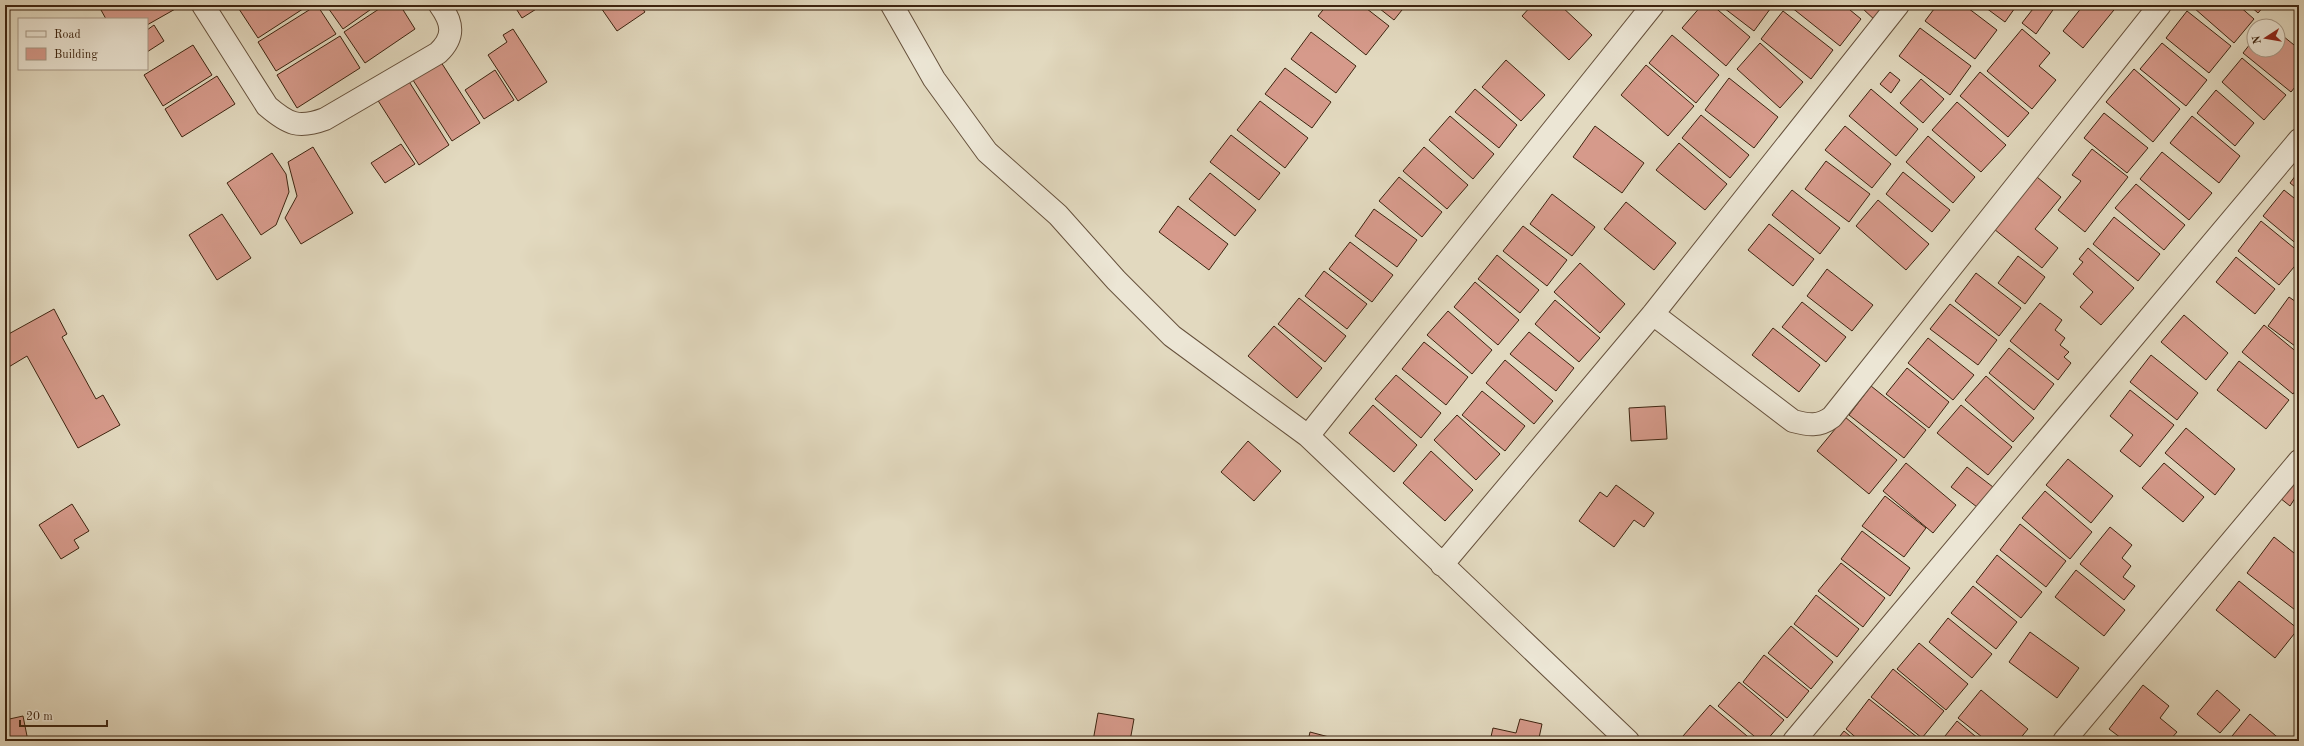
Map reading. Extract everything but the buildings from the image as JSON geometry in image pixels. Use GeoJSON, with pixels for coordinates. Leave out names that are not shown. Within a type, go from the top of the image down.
{"type":"FeatureCollection","features":[{"type":"Feature","properties":{"kind":"street"},"geometry":{"type":"LineString","coordinates":[[203,5],[267,106],[279,116],[296,125],[311,124],[325,119],[438,53],[447,44],[451,34],[446,14],[440,5]]}},
{"type":"Feature","properties":{"kind":"street"},"geometry":{"type":"LineString","coordinates":[[892,5],[934,79],[987,152],[1058,214],[1116,280],[1172,336],[1308,436],[1628,741]]}},
{"type":"Feature","properties":{"kind":"street"},"geometry":{"type":"LineString","coordinates":[[1308,436],[1654,5]]}},
{"type":"Feature","properties":{"kind":"street"},"geometry":{"type":"LineString","coordinates":[[1442,565],[1652,314],[1898,5]]}},
{"type":"Feature","properties":{"kind":"street"},"geometry":{"type":"LineString","coordinates":[[1652,314],[1793,421],[1809,425],[1823,424],[1832,417],[2160,5]]}},
{"type":"Feature","properties":{"kind":"street"},"geometry":{"type":"LineString","coordinates":[[1794,741],[2299,140]]}},
{"type":"Feature","properties":{"kind":"street"},"geometry":{"type":"LineString","coordinates":[[2064,741],[2299,461]]}}]}
